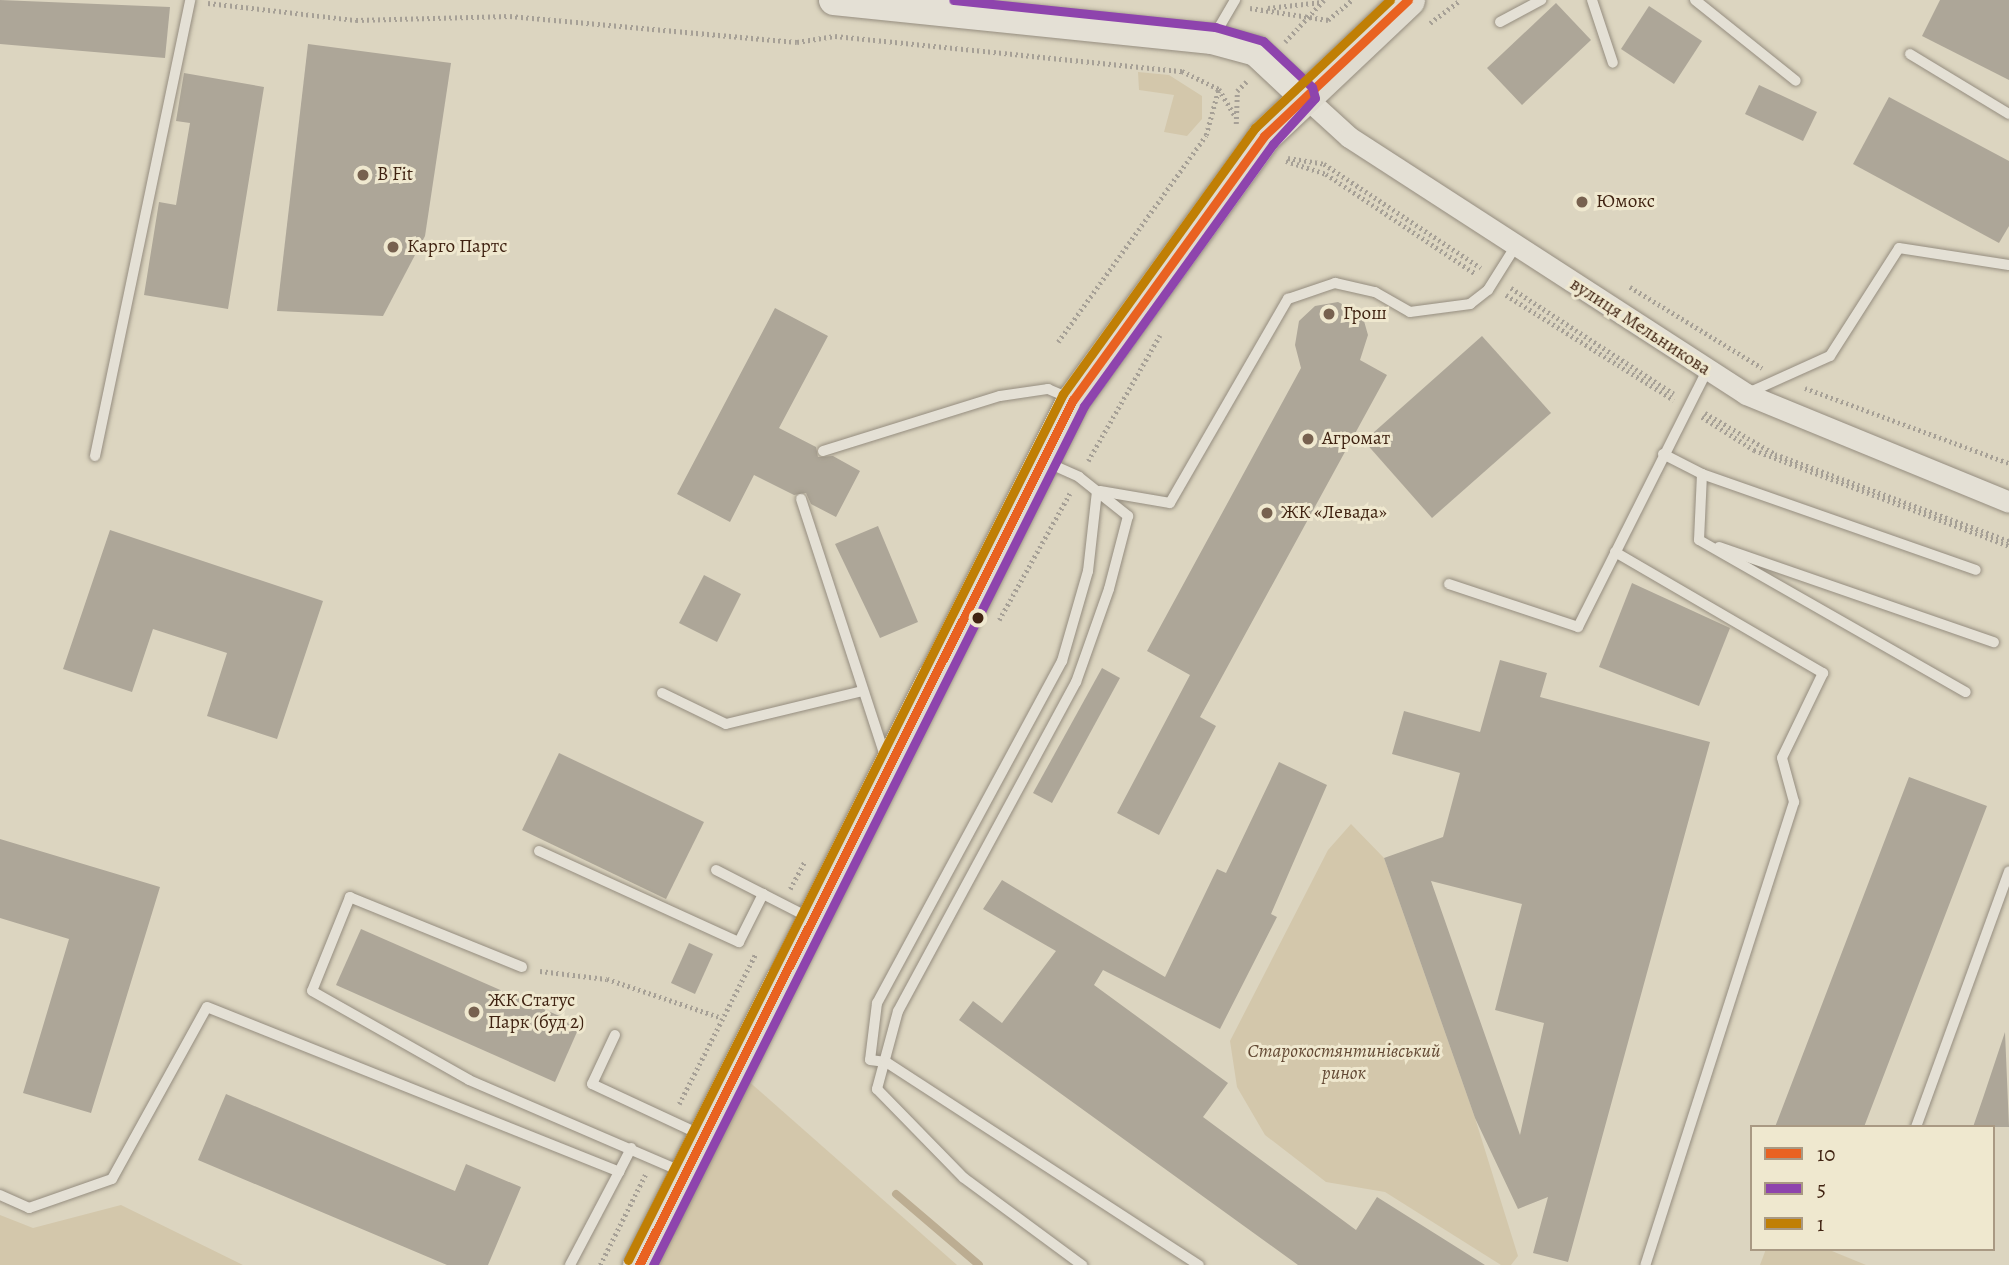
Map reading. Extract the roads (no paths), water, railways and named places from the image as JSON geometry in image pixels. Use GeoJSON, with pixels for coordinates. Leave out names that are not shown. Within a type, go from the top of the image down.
{"type":"FeatureCollection","features":[{"type":"Feature","properties":{"kind":"main road"},"geometry":{"type":"LineString","coordinates":[[639,1265],[1073,400],[1264,136],[1303,95],[1408,0]]}},
{"type":"Feature","properties":{"kind":"street"},"geometry":{"type":"LineString","coordinates":[[834,0],[1212,38],[1256,51],[1303,95]]}},
{"type":"Feature","properties":{"kind":"street","name":"вулиця Мельникова"},"geometry":{"type":"LineString","coordinates":[[1303,95],[1349,137],[1515,247],[1746,394],[2009,502]]}},
{"type":"Feature","properties":{"kind":"lane"},"geometry":{"type":"LineString","coordinates":[[1500,22],[1541,0]]}},
{"type":"Feature","properties":{"kind":"lane"},"geometry":{"type":"LineString","coordinates":[[1592,0],[1613,63]]}},
{"type":"Feature","properties":{"kind":"lane"},"geometry":{"type":"LineString","coordinates":[[1695,0],[1796,81]]}},
{"type":"Feature","properties":{"kind":"lane"},"geometry":{"type":"LineString","coordinates":[[94,456],[190,1]]}},
{"type":"Feature","properties":{"kind":"lane"},"geometry":{"type":"LineString","coordinates":[[1212,38],[1234,2]]}},
{"type":"Feature","properties":{"kind":"lane"},"geometry":{"type":"LineString","coordinates":[[1910,54],[2009,114]]}},
{"type":"Feature","properties":{"kind":"lane"},"geometry":{"type":"LineString","coordinates":[[1097,491],[1170,503],[1288,299],[1335,283],[1375,292],[1410,312],[1471,304],[1495,277],[1515,247]]}},
{"type":"Feature","properties":{"kind":"lane"},"geometry":{"type":"LineString","coordinates":[[1746,394],[1830,356],[1899,248],[2009,265]]}},
{"type":"Feature","properties":{"kind":"lane"},"geometry":{"type":"LineString","coordinates":[[1449,584],[1578,627],[1662,454],[1707,371]]}},
{"type":"Feature","properties":{"kind":"lane"},"geometry":{"type":"LineString","coordinates":[[823,451],[1000,396],[1048,389],[1073,400]]}},
{"type":"Feature","properties":{"kind":"lane"},"geometry":{"type":"LineString","coordinates":[[1662,454],[1702,474],[1976,570]]}},
{"type":"Feature","properties":{"kind":"lane"},"geometry":{"type":"LineString","coordinates":[[1044,461],[1079,477],[1128,516],[1076,682],[898,1011],[877,1089],[964,1178],[1082,1265]]}},
{"type":"Feature","properties":{"kind":"lane"},"geometry":{"type":"LineString","coordinates":[[1699,540],[1702,474]]}},
{"type":"Feature","properties":{"kind":"lane"},"geometry":{"type":"LineString","coordinates":[[1097,491],[1088,571],[1062,661],[877,1003],[870,1060],[886,1062],[1199,1265]]}},
{"type":"Feature","properties":{"kind":"lane"},"geometry":{"type":"LineString","coordinates":[[801,499],[862,691],[890,769]]}},
{"type":"Feature","properties":{"kind":"lane"},"geometry":{"type":"LineString","coordinates":[[1699,540],[1994,642]]}},
{"type":"Feature","properties":{"kind":"lane"},"geometry":{"type":"LineString","coordinates":[[1699,540],[1966,692]]}},
{"type":"Feature","properties":{"kind":"lane"},"geometry":{"type":"LineString","coordinates":[[1615,552],[1823,673],[1782,758],[1794,802],[1645,1265]]}},
{"type":"Feature","properties":{"kind":"lane"},"geometry":{"type":"LineString","coordinates":[[662,693],[726,724],[862,691]]}},
{"type":"Feature","properties":{"kind":"lane"},"geometry":{"type":"LineString","coordinates":[[539,851],[738,942],[763,894]]}},
{"type":"Feature","properties":{"kind":"lane"},"geometry":{"type":"LineString","coordinates":[[716,870],[814,919]]}},
{"type":"Feature","properties":{"kind":"lane"},"geometry":{"type":"LineString","coordinates":[[1917,1125],[2009,871]]}},
{"type":"Feature","properties":{"kind":"lane"},"geometry":{"type":"LineString","coordinates":[[522,967],[350,897],[312,991],[469,1080],[685,1173]]}},
{"type":"Feature","properties":{"kind":"lane"},"geometry":{"type":"LineString","coordinates":[[0,1195],[29,1208],[112,1179],[207,1007],[619,1172]]}},
{"type":"Feature","properties":{"kind":"lane"},"geometry":{"type":"LineString","coordinates":[[615,1035],[592,1084],[705,1136]]}},
{"type":"Feature","properties":{"kind":"lane"},"geometry":{"type":"LineString","coordinates":[[570,1265],[631,1148]]}},
{"type":"Feature","properties":{"kind":"waterway"},"geometry":{"type":"LineString","coordinates":[[896,1194],[979,1265]]}},
{"type":"Feature","properties":{"kind":"place","name":"B Fit"},"geometry":{"type":"Point","coordinates":[363,175]}},
{"type":"Feature","properties":{"kind":"place","name":"Юмокс"},"geometry":{"type":"Point","coordinates":[1582,202]}},
{"type":"Feature","properties":{"kind":"place","name":"Карго Партс"},"geometry":{"type":"Point","coordinates":[393,247]}},
{"type":"Feature","properties":{"kind":"place","name":"Грош"},"geometry":{"type":"Point","coordinates":[1329,314]}},
{"type":"Feature","properties":{"kind":"place","name":"Агромат"},"geometry":{"type":"Point","coordinates":[1308,439]}},
{"type":"Feature","properties":{"kind":"place","name":"ЖК «Левада»"},"geometry":{"type":"Point","coordinates":[1267,513]}},
{"type":"Feature","properties":{"kind":"place","name":"ЖК Статус Парк (буд 2)"},"geometry":{"type":"Point","coordinates":[474,1012]}},
{"type":"Feature","properties":{"kind":"park label","name":"Старокостянтинівський ринок"},"geometry":{"type":"Point","coordinates":[1344,1063]}}]}
